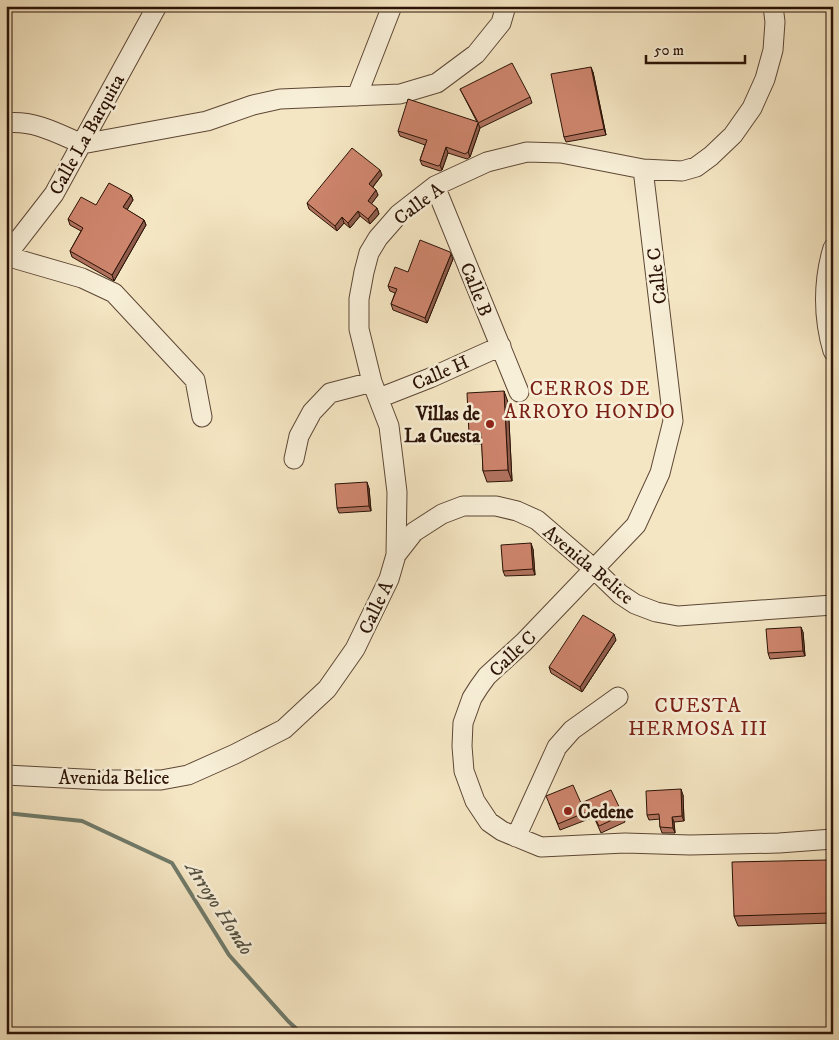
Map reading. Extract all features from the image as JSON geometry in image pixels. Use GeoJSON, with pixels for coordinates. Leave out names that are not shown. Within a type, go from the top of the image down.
{"type":"FeatureCollection","features":[{"type":"Feature","properties":{"kind":"street","name":"Calle La Barquita"},"geometry":{"type":"LineString","coordinates":[[6,256],[54,194],[157,6]]}},
{"type":"Feature","properties":{"kind":"street"},"geometry":{"type":"LineString","coordinates":[[357,96],[392,6]]}},
{"type":"Feature","properties":{"kind":"street"},"geometry":{"type":"LineString","coordinates":[[6,123],[18,122],[45,127],[82,144],[207,121],[253,105],[280,99],[400,94],[437,83],[476,54],[501,23],[506,6]]}},
{"type":"Feature","properties":{"kind":"street","name":"Calle A"},"geometry":{"type":"LineString","coordinates":[[355,649],[389,579],[396,555],[397,492],[389,426],[376,390],[359,329],[359,299],[369,253],[378,238],[399,214],[435,186],[487,162],[527,152],[561,153],[643,169],[682,171],[696,167],[733,135],[752,108],[765,79],[773,50],[774,6]]}},
{"type":"Feature","properties":{"kind":"street","name":"Calle C"},"geometry":{"type":"LineString","coordinates":[[643,169],[673,421],[660,473],[636,525],[524,642],[487,676],[472,698],[463,723],[464,771],[475,801],[489,822],[502,831],[541,846],[625,843],[690,845],[779,844],[833,839]]}},
{"type":"Feature","properties":{"kind":"street","name":"Calle B"},"geometry":{"type":"LineString","coordinates":[[435,186],[519,392]]}},
{"type":"Feature","properties":{"kind":"street"},"geometry":{"type":"LineString","coordinates":[[833,248],[829,262],[824,304],[833,351]]}},
{"type":"Feature","properties":{"kind":"street"},"geometry":{"type":"LineString","coordinates":[[6,256],[82,278],[114,293],[195,380],[202,417]]}},
{"type":"Feature","properties":{"kind":"street","name":"Calle H"},"geometry":{"type":"LineString","coordinates":[[294,458],[299,436],[312,412],[330,392],[376,390],[430,378],[501,346]]}},
{"type":"Feature","properties":{"kind":"street","name":"Avenida Belice"},"geometry":{"type":"LineString","coordinates":[[396,555],[414,532],[442,514],[463,506],[496,506],[517,511],[537,520],[620,594],[635,604],[656,612],[678,616],[833,605]]}},
{"type":"Feature","properties":{"kind":"street","name":"Avenida Belice"},"geometry":{"type":"LineString","coordinates":[[6,775],[102,780],[160,780],[188,775],[284,729],[327,689],[355,649]]}},
{"type":"Feature","properties":{"kind":"street"},"geometry":{"type":"LineString","coordinates":[[516,837],[556,747],[572,730],[618,697]]}},
{"type":"Feature","properties":{"kind":"building"},"geometry":{"type":"Polygon","coordinates":[[[512,63],[530,97],[478,123],[468,152],[465,154],[446,147],[438,166],[420,160],[427,140],[398,131],[408,99],[478,122],[460,89],[512,63]]]}},
{"type":"Feature","properties":{"kind":"building"},"geometry":{"type":"Polygon","coordinates":[[[591,67],[604,129],[564,137],[551,74],[591,67]]]}},
{"type":"Feature","properties":{"kind":"building"},"geometry":{"type":"Polygon","coordinates":[[[352,148],[380,170],[369,184],[376,190],[368,201],[377,208],[368,219],[358,211],[348,223],[342,217],[335,226],[307,203],[352,148]]]}},
{"type":"Feature","properties":{"kind":"building"},"geometry":{"type":"Polygon","coordinates":[[[109,183],[131,195],[123,207],[144,220],[112,275],[70,251],[83,228],[68,219],[81,197],[96,205],[109,183]]]}},
{"type":"Feature","properties":{"kind":"building"},"geometry":{"type":"Polygon","coordinates":[[[420,240],[451,254],[425,318],[391,304],[397,289],[388,286],[395,267],[408,272],[420,240]]]}},
{"type":"Feature","properties":{"kind":"building","name":"Villas de La Cuesta"},"geometry":{"type":"Polygon","coordinates":[[[504,391],[508,470],[483,471],[481,433],[469,434],[467,393],[504,391]]]}},
{"type":"Feature","properties":{"kind":"building"},"geometry":{"type":"Polygon","coordinates":[[[367,482],[369,506],[337,508],[335,484],[367,482]]]}},
{"type":"Feature","properties":{"kind":"building"},"geometry":{"type":"Polygon","coordinates":[[[531,543],[533,569],[503,571],[501,545],[531,543]]]}},
{"type":"Feature","properties":{"kind":"building"},"geometry":{"type":"Polygon","coordinates":[[[583,615],[614,634],[580,687],[549,667],[583,615]]]}},
{"type":"Feature","properties":{"kind":"building"},"geometry":{"type":"Polygon","coordinates":[[[801,627],[803,651],[768,653],[766,629],[801,627]]]}},
{"type":"Feature","properties":{"kind":"building"},"geometry":{"type":"Polygon","coordinates":[[[573,785],[581,803],[611,790],[623,815],[599,826],[591,810],[558,824],[546,796],[573,785]]]}},
{"type":"Feature","properties":{"kind":"building"},"geometry":{"type":"Polygon","coordinates":[[[681,789],[682,816],[672,817],[673,828],[660,827],[659,814],[647,815],[646,791],[681,789]]]}},
{"type":"Feature","properties":{"kind":"building"},"geometry":{"type":"Polygon","coordinates":[[[828,860],[830,913],[734,916],[732,862],[828,860]]]}},
{"type":"Feature","properties":{"kind":"waterway","name":"Arroyo Hondo"},"geometry":{"type":"LineString","coordinates":[[6,813],[82,821],[172,863],[229,955],[302,1034]]}},
{"type":"Feature","properties":{"kind":"place","name":"Villas de La Cuesta"},"geometry":{"type":"Point","coordinates":[490,424]}},
{"type":"Feature","properties":{"kind":"place","name":"Cedene"},"geometry":{"type":"Point","coordinates":[568,811]}},
{"type":"Feature","properties":{"kind":"district","name":"CERROS DE ARROYO HONDO"},"geometry":{"type":"Point","coordinates":[590,400]}},
{"type":"Feature","properties":{"kind":"district","name":"CUESTA HERMOSA III"},"geometry":{"type":"Point","coordinates":[698,716]}}]}
